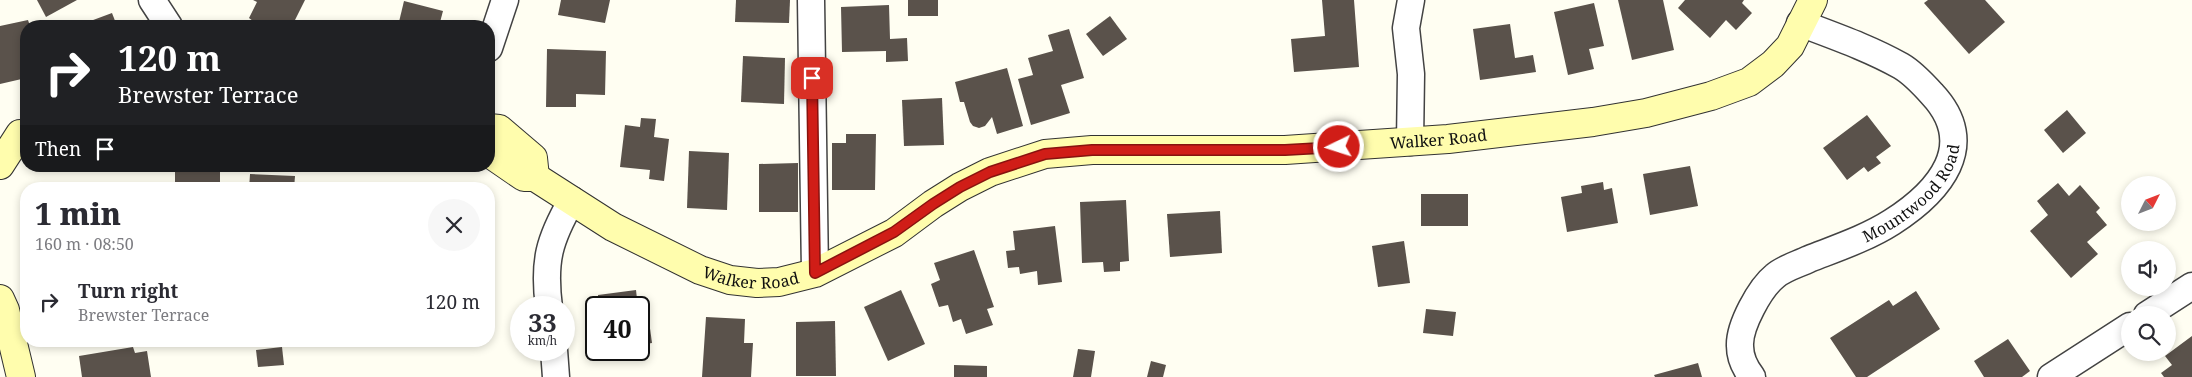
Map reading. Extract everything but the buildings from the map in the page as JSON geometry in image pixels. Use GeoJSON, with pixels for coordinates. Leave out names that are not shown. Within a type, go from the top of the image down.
{"type":"FeatureCollection","features":[{"type":"Feature","properties":{"kind":"street"},"geometry":{"type":"LineString","coordinates":[[152,0],[166,20]]}},
{"type":"Feature","properties":{"kind":"street"},"geometry":{"type":"LineString","coordinates":[[495,30],[505,0]]}},
{"type":"Feature","properties":{"kind":"street"},"geometry":{"type":"LineString","coordinates":[[811,0],[815,273]]}},
{"type":"Feature","properties":{"kind":"street"},"geometry":{"type":"LineString","coordinates":[[1410,142],[1411,74],[1406,28],[1411,0]]}},
{"type":"Feature","properties":{"kind":"street","name":"Walker Road"},"geometry":{"type":"LineString","coordinates":[[495,157],[524,177],[535,177],[613,227],[700,270],[730,280],[757,284],[779,282],[815,273],[894,232],[960,187],[990,172],[1045,154],[1092,150],[1285,150],[1410,142],[1593,122],[1646,113],[1711,96],[1749,82],[1773,64],[1790,46],[1807,11]]}},
{"type":"Feature","properties":{"kind":"street","name":"Mountwood Road"},"geometry":{"type":"LineString","coordinates":[[1752,377],[1744,366],[1740,345],[1746,322],[1758,296],[1776,276],[1892,222],[1913,206],[1944,175],[1952,157],[1954,136],[1948,116],[1936,98],[1920,81],[1902,67],[1869,50],[1807,11]]}},
{"type":"Feature","properties":{"kind":"street"},"geometry":{"type":"LineString","coordinates":[[495,129],[500,129],[533,158],[535,177]]}},
{"type":"Feature","properties":{"kind":"street"},"geometry":{"type":"LineString","coordinates":[[0,165],[15,135]]}},
{"type":"Feature","properties":{"kind":"street"},"geometry":{"type":"LineString","coordinates":[[548,296],[546,264],[556,228],[572,200]]}},
{"type":"Feature","properties":{"kind":"street"},"geometry":{"type":"LineString","coordinates":[[2161,306],[2192,286]]}},
{"type":"Feature","properties":{"kind":"street"},"geometry":{"type":"LineString","coordinates":[[0,299],[5,310],[21,377]]}},
{"type":"Feature","properties":{"kind":"street"},"geometry":{"type":"LineString","coordinates":[[2051,377],[2121,332]]}},
{"type":"Feature","properties":{"kind":"street"},"geometry":{"type":"LineString","coordinates":[[555,361],[556,377]]}},
{"type":"Feature","properties":{"kind":"route"},"geometry":{"type":"LineString","coordinates":[[812,78],[815,273],[894,232],[960,187],[990,172],[1045,154],[1092,150],[1285,150],[1339,147]]}}]}
